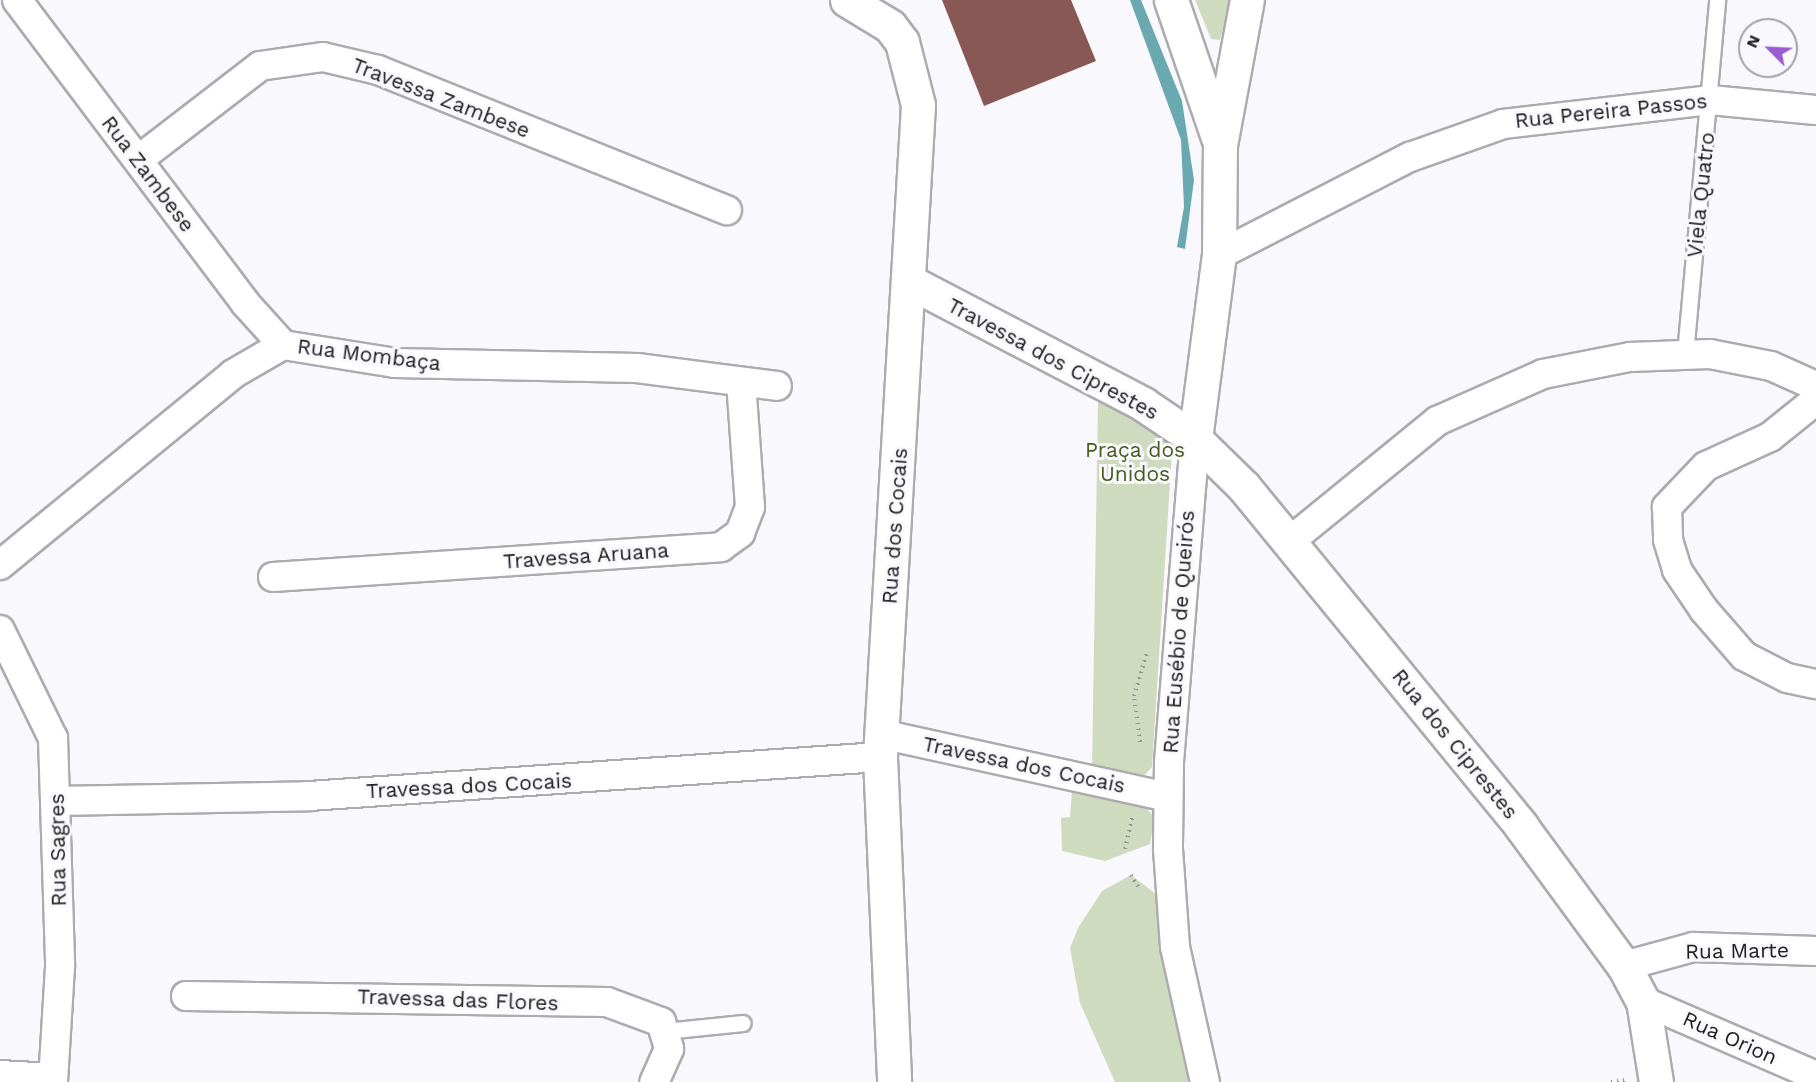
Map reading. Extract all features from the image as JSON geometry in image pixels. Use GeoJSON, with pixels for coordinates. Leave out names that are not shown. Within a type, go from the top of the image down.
{"type":"FeatureCollection","features":[{"type":"Feature","properties":{"kind":"street","name":"Rua Zambese"},"geometry":{"type":"LineString","coordinates":[[17,0],[246,304],[283,345]]}},
{"type":"Feature","properties":{"kind":"street","name":"Rua dos Cocais"},"geometry":{"type":"LineString","coordinates":[[847,0],[890,26],[912,75],[918,131],[880,746],[894,1082]]}},
{"type":"Feature","properties":{"kind":"street","name":"Rua Eusébio de Queirós"},"geometry":{"type":"LineString","coordinates":[[1172,0],[1220,145]]}},
{"type":"Feature","properties":{"kind":"street","name":"Rua Eusébio de Queirós"},"geometry":{"type":"LineString","coordinates":[[1205,1082],[1175,947],[1168,797],[1195,439],[1219,255],[1220,145],[1247,0]]}},
{"type":"Feature","properties":{"kind":"street","name":"Travessa Zambese"},"geometry":{"type":"LineString","coordinates":[[138,160],[260,66],[322,57],[378,70],[727,210]]}},
{"type":"Feature","properties":{"kind":"street","name":"Rua Pereira Passos"},"geometry":{"type":"LineString","coordinates":[[1219,255],[1400,161],[1503,124],[1710,100],[1816,110]]}},
{"type":"Feature","properties":{"kind":"street","name":"Travessa dos Ciprestes"},"geometry":{"type":"LineString","coordinates":[[910,282],[1143,404],[1195,439]]}},
{"type":"Feature","properties":{"kind":"street","name":"Rua Mombaça"},"geometry":{"type":"LineString","coordinates":[[0,565],[233,374],[283,345],[395,363],[637,368],[777,386]]}},
{"type":"Feature","properties":{"kind":"street"},"geometry":{"type":"LineString","coordinates":[[1290,541],[1422,432],[1498,390],[1574,365],[1685,354],[1743,359],[1816,386]]}},
{"type":"Feature","properties":{"kind":"street","name":"Travessa Aruana"},"geometry":{"type":"LineString","coordinates":[[273,577],[721,547],[740,532],[750,507],[741,382]]}},
{"type":"Feature","properties":{"kind":"street"},"geometry":{"type":"LineString","coordinates":[[1816,400],[1770,436],[1706,466],[1667,507],[1668,540],[1677,570],[1704,610],[1744,656],[1787,678],[1816,684]]}},
{"type":"Feature","properties":{"kind":"street","name":"Rua dos Ciprestes"},"geometry":{"type":"LineString","coordinates":[[1195,439],[1290,541],[1521,826],[1624,966],[1643,1001],[1656,1082]]}},
{"type":"Feature","properties":{"kind":"street","name":"Rua Sagres"},"geometry":{"type":"LineString","coordinates":[[0,630],[53,738],[57,801],[60,967],[53,1080]]}},
{"type":"Feature","properties":{"kind":"street","name":"Travessa dos Cocais"},"geometry":{"type":"LineString","coordinates":[[57,801],[309,796],[880,746],[1168,797]]}},
{"type":"Feature","properties":{"kind":"street","name":"Rua Marte"},"geometry":{"type":"LineString","coordinates":[[1624,966],[1693,947],[1816,951]]}},
{"type":"Feature","properties":{"kind":"street","name":"Travessa das Flores"},"geometry":{"type":"LineString","coordinates":[[186,996],[607,1002],[654,1017],[665,1031]]}},
{"type":"Feature","properties":{"kind":"street","name":"Rua Orion"},"geometry":{"type":"LineString","coordinates":[[1643,1001],[1816,1076]]}},
{"type":"Feature","properties":{"kind":"street"},"geometry":{"type":"LineString","coordinates":[[654,1082],[669,1049],[665,1031]]}},
{"type":"Feature","properties":{"kind":"street"},"geometry":{"type":"LineString","coordinates":[[0,1075],[53,1080]]}},
{"type":"Feature","properties":{"kind":"lane","name":"Viela Quatro"},"geometry":{"type":"LineString","coordinates":[[1685,354],[1710,100],[1717,0]]}},
{"type":"Feature","properties":{"kind":"lane"},"geometry":{"type":"LineString","coordinates":[[665,1031],[743,1023]]}},
{"type":"Feature","properties":{"kind":"path"},"geometry":{"type":"LineString","coordinates":[[1125,849],[1133,814]]}},
{"type":"Feature","properties":{"kind":"green space"},"geometry":{"type":"Polygon","coordinates":[[[1195,0],[1231,0],[1220,40],[1211,39],[1195,0]]]}},
{"type":"Feature","properties":{"kind":"green space","name":"Praça dos Unidos"},"geometry":{"type":"Polygon","coordinates":[[[1098,401],[1162,433],[1172,451],[1152,767],[1142,778],[1092,769],[1098,401]]]}},
{"type":"Feature","properties":{"kind":"green space"},"geometry":{"type":"Polygon","coordinates":[[[1072,791],[1144,805],[1155,818],[1150,844],[1105,861],[1062,851],[1061,818],[1070,817],[1072,791]]]}},
{"type":"Feature","properties":{"kind":"green space"},"geometry":{"type":"Polygon","coordinates":[[[1131,875],[1156,894],[1160,948],[1188,1082],[1115,1082],[1080,1003],[1070,948],[1078,928],[1102,891],[1131,875]]]}},
{"type":"Feature","properties":{"kind":"water"},"geometry":{"type":"Polygon","coordinates":[[[1130,0],[1141,0],[1182,101],[1194,180],[1185,249],[1177,247],[1184,207],[1181,140],[1130,0]]]}},
{"type":"Feature","properties":{"kind":"building"},"geometry":{"type":"Polygon","coordinates":[[[942,0],[1071,0],[1096,61],[984,106],[942,0]]]}}]}
